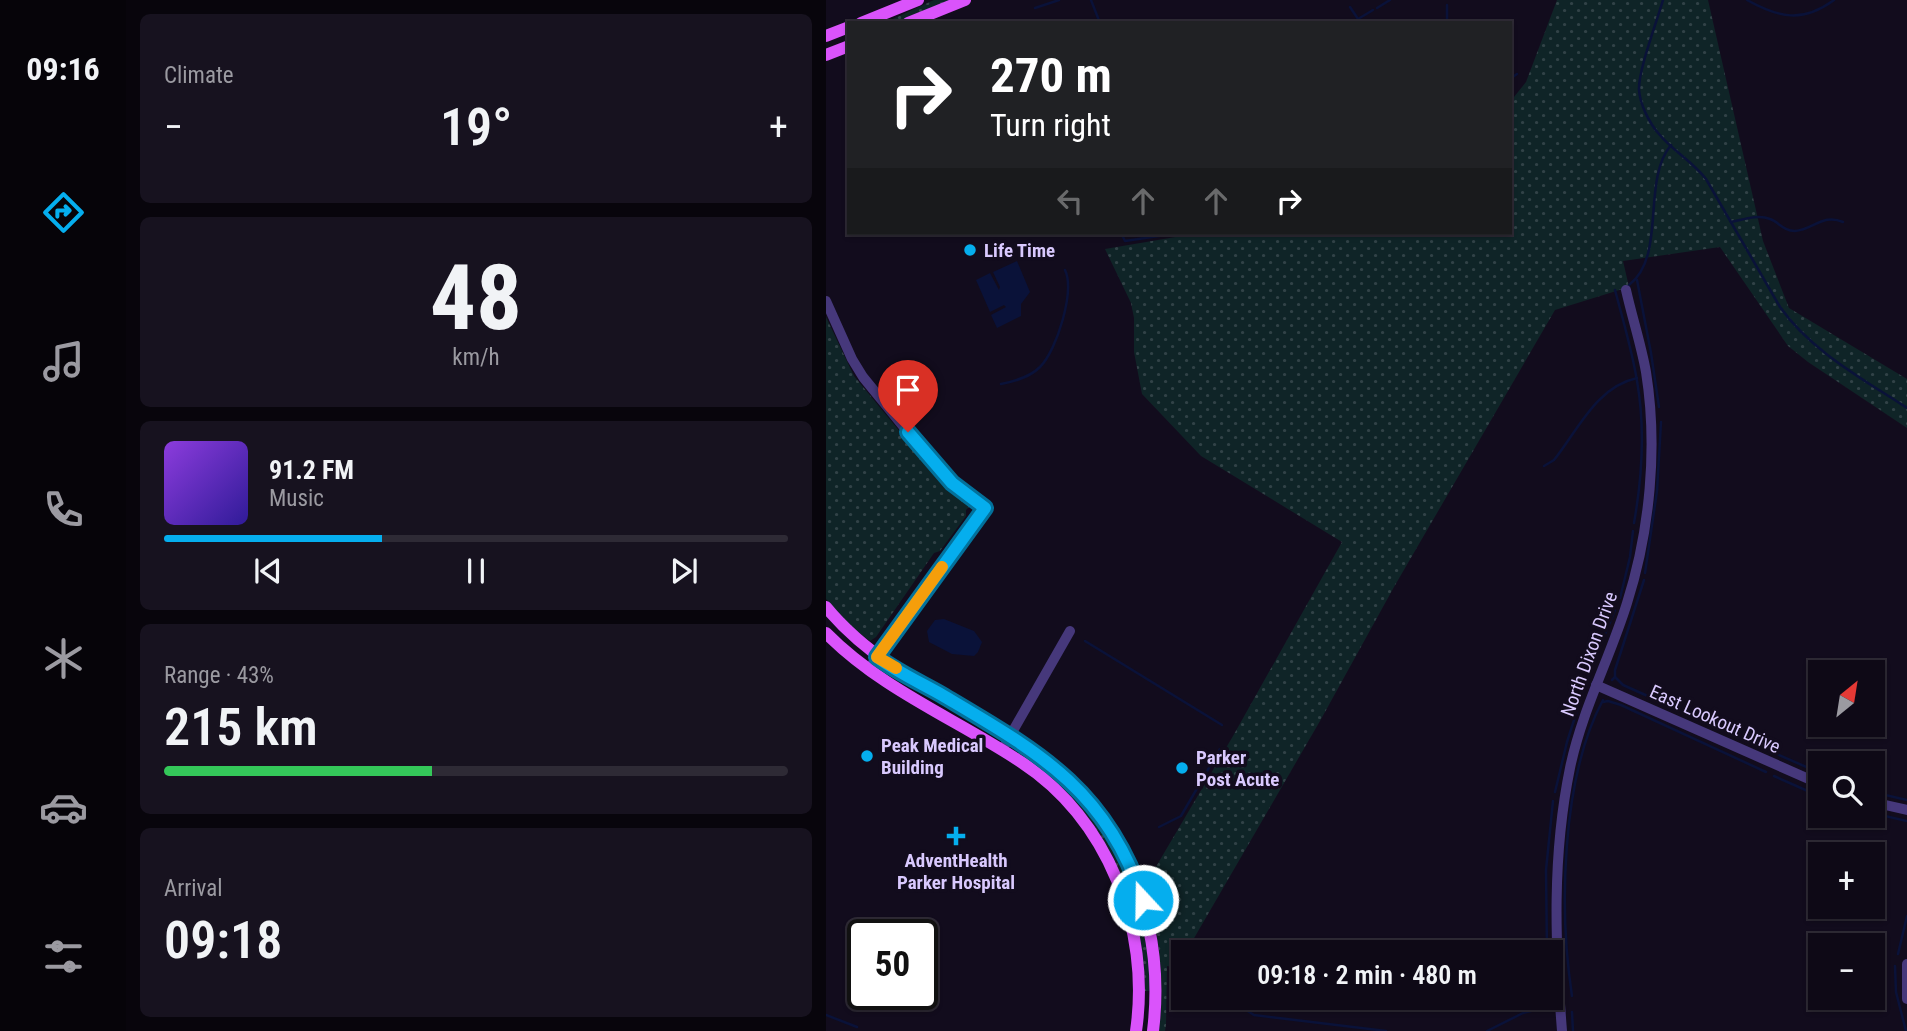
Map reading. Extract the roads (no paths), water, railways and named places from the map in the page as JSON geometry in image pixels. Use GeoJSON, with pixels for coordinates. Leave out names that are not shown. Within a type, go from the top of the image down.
{"type":"FeatureCollection","features":[{"type":"Feature","properties":{"kind":"main road"},"geometry":{"type":"LineString","coordinates":[[866,21],[918,0]]}},
{"type":"Feature","properties":{"kind":"main road"},"geometry":{"type":"LineString","coordinates":[[913,21],[965,0]]}},
{"type":"Feature","properties":{"kind":"main road"},"geometry":{"type":"LineString","coordinates":[[826,36],[847,28]]}},
{"type":"Feature","properties":{"kind":"main road"},"geometry":{"type":"LineString","coordinates":[[826,55],[847,47]]}},
{"type":"Feature","properties":{"kind":"main road"},"geometry":{"type":"LineString","coordinates":[[826,607],[877,657],[1043,757],[1077,788],[1104,821],[1126,858],[1141,894],[1152,935],[1156,984],[1153,1031]]}},
{"type":"Feature","properties":{"kind":"main road"},"geometry":{"type":"LineString","coordinates":[[826,633],[868,670],[1030,768],[1063,798],[1090,830],[1110,865],[1127,905],[1136,944],[1140,985],[1136,1031]]}},
{"type":"Feature","properties":{"kind":"street","name":"North Dixon Drive"},"geometry":{"type":"LineString","coordinates":[[1562,1031],[1555,927],[1558,844],[1572,759],[1632,586],[1649,476],[1646,376],[1626,290]]}},
{"type":"Feature","properties":{"kind":"street"},"geometry":{"type":"LineString","coordinates":[[826,301],[863,377],[943,475],[985,508],[868,670]]}},
{"type":"Feature","properties":{"kind":"street"},"geometry":{"type":"LineString","coordinates":[[1002,750],[1070,631]]}},
{"type":"Feature","properties":{"kind":"street","name":"East Lookout Drive"},"geometry":{"type":"LineString","coordinates":[[1597,685],[1808,779]]}},
{"type":"Feature","properties":{"kind":"street"},"geometry":{"type":"LineString","coordinates":[[1885,805],[1907,810]]}},
{"type":"Feature","properties":{"kind":"street"},"geometry":{"type":"LineString","coordinates":[[1907,964],[1907,999]]}},
{"type":"Feature","properties":{"kind":"waterway"},"geometry":{"type":"LineString","coordinates":[[1035,8],[1059,0]]}},
{"type":"Feature","properties":{"kind":"waterway"},"geometry":{"type":"LineString","coordinates":[[1091,0],[1099,21]]}},
{"type":"Feature","properties":{"kind":"waterway"},"geometry":{"type":"LineString","coordinates":[[1377,8],[1390,0]]}},
{"type":"Feature","properties":{"kind":"waterway"},"geometry":{"type":"LineString","coordinates":[[1663,0],[1639,82],[1641,101],[1652,124],[1664,140],[1706,179],[1780,307],[1793,323],[1822,351],[1907,408]]}},
{"type":"Feature","properties":{"kind":"waterway"},"geometry":{"type":"LineString","coordinates":[[1747,0],[1770,11],[1791,15],[1812,12],[1834,0]]}},
{"type":"Feature","properties":{"kind":"waterway"},"geometry":{"type":"LineString","coordinates":[[1447,5],[1447,21]]}},
{"type":"Feature","properties":{"kind":"waterway"},"geometry":{"type":"LineString","coordinates":[[1350,7],[1358,19],[1373,10]]}},
{"type":"Feature","properties":{"kind":"waterway"},"geometry":{"type":"LineString","coordinates":[[1512,78],[1517,74]]}},
{"type":"Feature","properties":{"kind":"waterway"},"geometry":{"type":"LineString","coordinates":[[1629,285],[1640,272],[1647,256],[1657,178],[1662,160],[1671,145]]}},
{"type":"Feature","properties":{"kind":"waterway"},"geometry":{"type":"LineString","coordinates":[[1731,222],[1760,217],[1795,231],[1830,219],[1843,222]]}},
{"type":"Feature","properties":{"kind":"waterway"},"geometry":{"type":"LineString","coordinates":[[1122,235],[1125,241],[1166,235]]}},
{"type":"Feature","properties":{"kind":"waterway"},"geometry":{"type":"LineString","coordinates":[[1001,384],[1032,373],[1046,359],[1063,320],[1068,292],[1065,270]]}},
{"type":"Feature","properties":{"kind":"waterway"},"geometry":{"type":"LineString","coordinates":[[1637,280],[1659,407]]}},
{"type":"Feature","properties":{"kind":"waterway"},"geometry":{"type":"LineString","coordinates":[[1615,290],[1633,358],[1641,416],[1641,470],[1634,523]]}},
{"type":"Feature","properties":{"kind":"waterway"},"geometry":{"type":"LineString","coordinates":[[1544,466],[1554,460],[1599,400],[1610,390],[1637,378]]}},
{"type":"Feature","properties":{"kind":"waterway"},"geometry":{"type":"LineString","coordinates":[[1645,573],[1657,491],[1661,422]]}},
{"type":"Feature","properties":{"kind":"waterway"},"geometry":{"type":"LineString","coordinates":[[1620,598],[1633,531]]}},
{"type":"Feature","properties":{"kind":"waterway"},"geometry":{"type":"LineString","coordinates":[[1612,680],[1644,580]]}},
{"type":"Feature","properties":{"kind":"waterway"},"geometry":{"type":"LineString","coordinates":[[1593,663],[1615,610]]}},
{"type":"Feature","properties":{"kind":"waterway"},"geometry":{"type":"LineString","coordinates":[[1085,641],[1222,725]]}},
{"type":"Feature","properties":{"kind":"waterway"},"geometry":{"type":"LineString","coordinates":[[1555,792],[1567,742],[1589,673]]}},
{"type":"Feature","properties":{"kind":"waterway"},"geometry":{"type":"LineString","coordinates":[[1615,677],[1623,685],[1762,747]]}},
{"type":"Feature","properties":{"kind":"waterway"},"geometry":{"type":"LineString","coordinates":[[1572,996],[1565,925],[1571,806],[1589,732],[1603,700]]}},
{"type":"Feature","properties":{"kind":"waterway"},"geometry":{"type":"LineString","coordinates":[[1603,702],[1621,705],[1766,772]]}},
{"type":"Feature","properties":{"kind":"waterway"},"geometry":{"type":"LineString","coordinates":[[1159,827],[1181,816],[1220,749]]}},
{"type":"Feature","properties":{"kind":"waterway"},"geometry":{"type":"LineString","coordinates":[[1770,751],[1808,768]]}},
{"type":"Feature","properties":{"kind":"waterway"},"geometry":{"type":"LineString","coordinates":[[1774,776],[1808,791]]}},
{"type":"Feature","properties":{"kind":"waterway"},"geometry":{"type":"LineString","coordinates":[[1885,795],[1907,800]]}},
{"type":"Feature","properties":{"kind":"waterway"},"geometry":{"type":"LineString","coordinates":[[1547,940],[1546,870],[1553,801]]}},
{"type":"Feature","properties":{"kind":"waterway"},"geometry":{"type":"LineString","coordinates":[[1885,816],[1907,821]]}},
{"type":"Feature","properties":{"kind":"waterway"},"geometry":{"type":"LineString","coordinates":[[1898,954],[1907,916]]}},
{"type":"Feature","properties":{"kind":"waterway"},"geometry":{"type":"LineString","coordinates":[[1895,966],[1896,992],[1906,1031]]}},
{"type":"Feature","properties":{"kind":"waterway"},"geometry":{"type":"LineString","coordinates":[[1246,1010],[1254,1015],[1386,1031]]}},
{"type":"Feature","properties":{"kind":"waterway"},"geometry":{"type":"LineString","coordinates":[[1487,1031],[1535,1010]]}},
{"type":"Feature","properties":{"kind":"waterway"},"geometry":{"type":"LineString","coordinates":[[1572,1012],[1573,1031]]}},
{"type":"Feature","properties":{"kind":"waterway"},"geometry":{"type":"LineString","coordinates":[[826,1015],[857,1027]]}},
{"type":"Feature","properties":{"kind":"place","name":"Life Time"},"geometry":{"type":"Point","coordinates":[970,250]}},
{"type":"Feature","properties":{"kind":"place","name":"Peak Medical Building"},"geometry":{"type":"Point","coordinates":[867,756]}},
{"type":"Feature","properties":{"kind":"place","name":"Parker Post Acute"},"geometry":{"type":"Point","coordinates":[1182,768]}},
{"type":"Feature","properties":{"kind":"place","name":"AdventHealth Parker Hospital"},"geometry":{"type":"Point","coordinates":[956,836]}}]}
